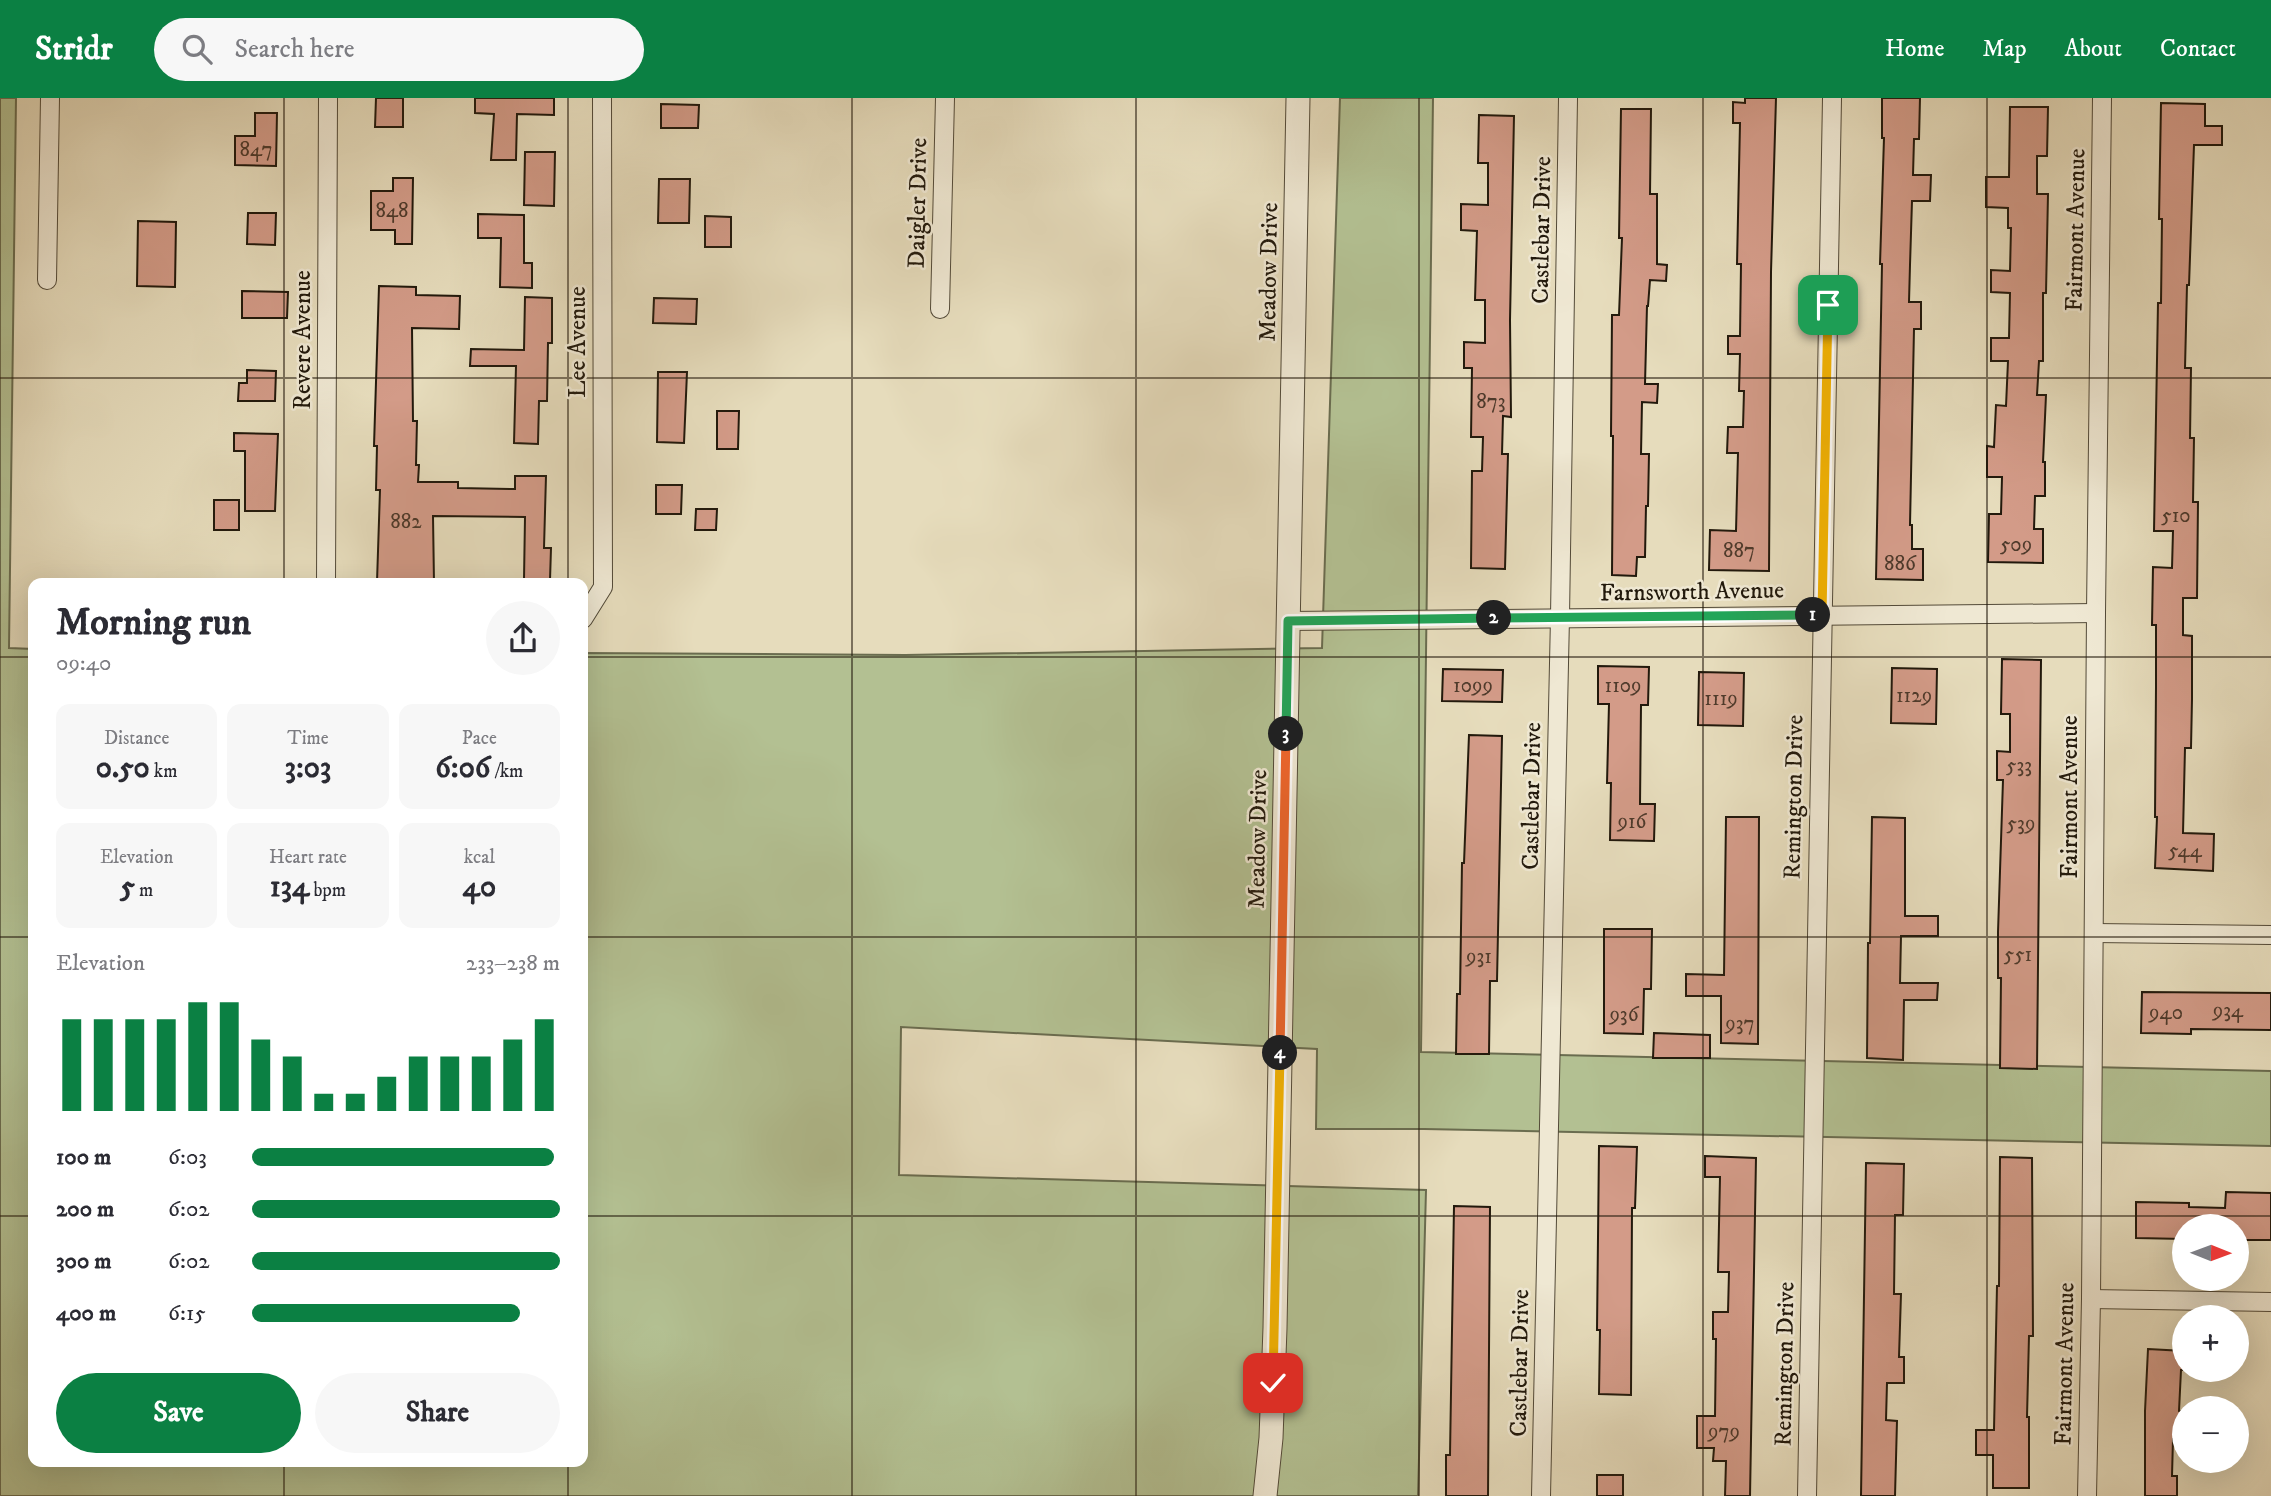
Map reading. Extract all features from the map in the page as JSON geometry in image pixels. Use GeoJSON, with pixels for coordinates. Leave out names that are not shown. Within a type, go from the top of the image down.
{"type":"FeatureCollection","features":[{"type":"Feature","properties":{"kind":"street"},"geometry":{"type":"LineString","coordinates":[[47,280],[50,98]]}},
{"type":"Feature","properties":{"kind":"street","name":"Revere Avenue"},"geometry":{"type":"LineString","coordinates":[[326,578],[328,98]]}},
{"type":"Feature","properties":{"kind":"street","name":"Lee Avenue"},"geometry":{"type":"LineString","coordinates":[[588,611],[603,587],[602,98]]}},
{"type":"Feature","properties":{"kind":"street","name":"Daigler Drive"},"geometry":{"type":"LineString","coordinates":[[940,309],[945,98]]}},
{"type":"Feature","properties":{"kind":"street","name":"Meadow Drive"},"geometry":{"type":"LineString","coordinates":[[1265,1496],[1271,1438],[1275,1328],[1298,98]]}},
{"type":"Feature","properties":{"kind":"street","name":"Castlebar Drive"},"geometry":{"type":"LineString","coordinates":[[1541,1496],[1568,98]]}},
{"type":"Feature","properties":{"kind":"street","name":"Remington Drive"},"geometry":{"type":"LineString","coordinates":[[1807,1496],[1832,98]]}},
{"type":"Feature","properties":{"kind":"street","name":"Fairmont Avenue"},"geometry":{"type":"LineString","coordinates":[[2087,1496],[2102,98]]}},
{"type":"Feature","properties":{"kind":"street","name":"Farnsworth Avenue"},"geometry":{"type":"LineString","coordinates":[[1288,621],[2096,613]]}},
{"type":"Feature","properties":{"kind":"street"},"geometry":{"type":"LineString","coordinates":[[2094,933],[2271,935]]}},
{"type":"Feature","properties":{"kind":"street"},"geometry":{"type":"LineString","coordinates":[[2091,1299],[2271,1302]]}},
{"type":"Feature","properties":{"kind":"green space"},"geometry":{"type":"Polygon","coordinates":[[[0,98],[16,98],[9,648],[28,649],[28,1467],[588,1467],[588,653],[905,655],[1322,648],[1340,98],[1433,98],[1421,1052],[2271,1071],[2271,1146],[1316,1129],[1317,1049],[901,1027],[899,1175],[1426,1190],[1418,1496],[0,1496],[0,98]]]}},
{"type":"Feature","properties":{"kind":"building"},"geometry":{"type":"Polygon","coordinates":[[[376,98],[403,98],[403,127],[375,127],[376,98]]]}},
{"type":"Feature","properties":{"kind":"building"},"geometry":{"type":"Polygon","coordinates":[[[475,98],[554,98],[554,115],[517,114],[516,160],[491,160],[494,114],[475,113],[475,98]]]}},
{"type":"Feature","properties":{"kind":"building"},"geometry":{"type":"Polygon","coordinates":[[[1745,98],[1776,98],[1771,272],[1769,571],[1709,570],[1710,530],[1736,531],[1738,453],[1727,453],[1728,427],[1743,427],[1744,391],[1739,391],[1740,354],[1728,354],[1728,336],[1740,336],[1741,264],[1737,264],[1740,123],[1733,123],[1733,102],[1745,103],[1745,98]]]}},
{"type":"Feature","properties":{"kind":"building"},"geometry":{"type":"Polygon","coordinates":[[[1882,98],[1920,98],[1919,139],[1914,139],[1913,175],[1931,175],[1930,201],[1912,201],[1909,302],[1921,302],[1921,329],[1914,329],[1910,525],[1912,549],[1923,549],[1923,580],[1876,579],[1884,138],[1882,98]]]}},
{"type":"Feature","properties":{"kind":"building"},"geometry":{"type":"Polygon","coordinates":[[[2161,103],[2205,104],[2205,126],[2222,126],[2222,145],[2194,145],[2185,368],[2191,368],[2193,502],[2198,502],[2197,598],[2183,598],[2183,635],[2192,636],[2192,699],[2191,748],[2185,748],[2183,833],[2214,834],[2213,871],[2155,868],[2156,625],[2152,625],[2153,567],[2172,568],[2173,531],[2154,531],[2158,303],[2161,303],[2161,103]]]}},
{"type":"Feature","properties":{"kind":"building"},"geometry":{"type":"Polygon","coordinates":[[[661,104],[699,105],[698,128],[661,128],[661,104]]]}},
{"type":"Feature","properties":{"kind":"building"},"geometry":{"type":"Polygon","coordinates":[[[2010,107],[2048,107],[2047,156],[2037,156],[2037,194],[2048,194],[2043,361],[2039,361],[2037,395],[2046,395],[2043,462],[2045,496],[2035,496],[2034,529],[2043,529],[2043,563],[1988,562],[1989,514],[2001,514],[2002,477],[1987,477],[1987,446],[1994,447],[1996,405],[2006,406],[2008,361],[1991,361],[1991,338],[2009,338],[2010,293],[1991,292],[1991,270],[2010,271],[2011,228],[2008,228],[2008,208],[1986,207],[1986,177],[2009,177],[2010,107]]]}},
{"type":"Feature","properties":{"kind":"building"},"geometry":{"type":"Polygon","coordinates":[[[1621,109],[1651,109],[1650,194],[1657,194],[1657,264],[1667,265],[1666,281],[1650,280],[1647,306],[1645,384],[1658,384],[1657,403],[1642,402],[1641,454],[1649,454],[1648,506],[1645,557],[1637,557],[1636,576],[1612,575],[1612,315],[1619,315],[1622,238],[1619,238],[1621,109]]]}},
{"type":"Feature","properties":{"kind":"building"},"geometry":{"type":"Polygon","coordinates":[[[255,113],[277,113],[276,166],[235,165],[235,136],[255,136],[255,113]]]}},
{"type":"Feature","properties":{"kind":"building"},"geometry":{"type":"Polygon","coordinates":[[[1479,115],[1514,116],[1511,417],[1503,416],[1502,454],[1508,454],[1505,569],[1471,568],[1472,471],[1482,471],[1483,437],[1471,437],[1472,368],[1464,368],[1464,342],[1485,343],[1485,300],[1475,300],[1477,231],[1461,230],[1461,204],[1488,205],[1488,163],[1478,163],[1479,115]]]}},
{"type":"Feature","properties":{"kind":"building"},"geometry":{"type":"Polygon","coordinates":[[[525,152],[555,152],[554,206],[524,205],[525,152]]]}},
{"type":"Feature","properties":{"kind":"building"},"geometry":{"type":"Polygon","coordinates":[[[393,178],[413,178],[412,244],[395,244],[395,230],[371,230],[371,191],[393,191],[393,178]]]}},
{"type":"Feature","properties":{"kind":"building"},"geometry":{"type":"Polygon","coordinates":[[[659,179],[690,179],[689,223],[658,223],[659,179]]]}},
{"type":"Feature","properties":{"kind":"building"},"geometry":{"type":"Polygon","coordinates":[[[248,213],[276,213],[275,245],[247,244],[248,213]]]}},
{"type":"Feature","properties":{"kind":"building"},"geometry":{"type":"Polygon","coordinates":[[[478,214],[524,215],[524,263],[532,263],[532,288],[500,287],[501,238],[478,238],[478,214]]]}},
{"type":"Feature","properties":{"kind":"building"},"geometry":{"type":"Polygon","coordinates":[[[705,216],[731,217],[731,247],[705,247],[705,216]]]}},
{"type":"Feature","properties":{"kind":"building"},"geometry":{"type":"Polygon","coordinates":[[[138,221],[176,222],[175,287],[137,286],[138,221]]]}},
{"type":"Feature","properties":{"kind":"building"},"geometry":{"type":"Polygon","coordinates":[[[379,286],[416,287],[416,295],[460,296],[459,329],[412,328],[413,421],[417,421],[418,482],[458,482],[458,488],[515,489],[515,476],[546,476],[544,548],[551,548],[550,578],[524,578],[525,517],[433,516],[434,578],[377,578],[380,490],[376,490],[377,446],[374,446],[379,286]]]}},
{"type":"Feature","properties":{"kind":"building"},"geometry":{"type":"Polygon","coordinates":[[[242,291],[288,292],[287,318],[242,318],[242,291]]]}},
{"type":"Feature","properties":{"kind":"building"},"geometry":{"type":"Polygon","coordinates":[[[525,297],[552,298],[552,343],[548,343],[547,401],[539,401],[538,444],[514,443],[516,366],[470,366],[471,349],[524,350],[525,297]]]}},
{"type":"Feature","properties":{"kind":"building"},"geometry":{"type":"Polygon","coordinates":[[[654,298],[697,299],[696,324],[653,323],[654,298]]]}},
{"type":"Feature","properties":{"kind":"building"},"geometry":{"type":"Polygon","coordinates":[[[247,370],[276,371],[275,401],[238,401],[239,383],[247,383],[247,370]]]}},
{"type":"Feature","properties":{"kind":"building"},"geometry":{"type":"Polygon","coordinates":[[[658,372],[687,372],[684,443],[657,442],[658,372]]]}},
{"type":"Feature","properties":{"kind":"building"},"geometry":{"type":"Polygon","coordinates":[[[717,411],[739,411],[738,449],[717,449],[717,411]]]}},
{"type":"Feature","properties":{"kind":"building"},"geometry":{"type":"Polygon","coordinates":[[[234,433],[278,434],[275,511],[245,511],[245,451],[234,451],[234,433]]]}},
{"type":"Feature","properties":{"kind":"building"},"geometry":{"type":"Polygon","coordinates":[[[656,485],[682,485],[681,514],[656,514],[656,485]]]}},
{"type":"Feature","properties":{"kind":"building"},"geometry":{"type":"Polygon","coordinates":[[[214,500],[239,500],[239,530],[214,530],[214,500]]]}},
{"type":"Feature","properties":{"kind":"building"},"geometry":{"type":"Polygon","coordinates":[[[696,509],[717,509],[716,530],[695,530],[696,509]]]}},
{"type":"Feature","properties":{"kind":"building"},"geometry":{"type":"Polygon","coordinates":[[[2002,659],[2041,660],[2037,1069],[2000,1068],[2001,978],[1998,978],[1998,932],[2003,780],[1997,780],[1997,751],[2010,752],[2010,714],[2001,714],[2002,659]]]}},
{"type":"Feature","properties":{"kind":"building"},"geometry":{"type":"Polygon","coordinates":[[[1598,666],[1649,667],[1648,705],[1641,705],[1640,804],[1655,804],[1654,841],[1610,840],[1611,783],[1607,783],[1609,704],[1598,704],[1598,666]]]}},
{"type":"Feature","properties":{"kind":"building"},"geometry":{"type":"Polygon","coordinates":[[[1892,668],[1937,669],[1936,724],[1891,723],[1892,668]]]}},
{"type":"Feature","properties":{"kind":"building"},"geometry":{"type":"Polygon","coordinates":[[[1443,669],[1503,670],[1502,702],[1442,701],[1443,669]]]}},
{"type":"Feature","properties":{"kind":"building"},"geometry":{"type":"Polygon","coordinates":[[[1699,672],[1744,673],[1743,726],[1698,725],[1699,672]]]}},
{"type":"Feature","properties":{"kind":"building"},"geometry":{"type":"Polygon","coordinates":[[[1469,735],[1502,736],[1497,981],[1490,981],[1489,1054],[1456,1054],[1469,735]]]}},
{"type":"Feature","properties":{"kind":"building"},"geometry":{"type":"Polygon","coordinates":[[[1726,817],[1759,817],[1758,1044],[1721,1043],[1721,996],[1686,996],[1686,974],[1724,975],[1726,817]]]}},
{"type":"Feature","properties":{"kind":"building"},"geometry":{"type":"Polygon","coordinates":[[[1872,817],[1905,818],[1905,916],[1938,916],[1938,936],[1901,936],[1900,983],[1938,983],[1937,1000],[1904,1000],[1903,1060],[1867,1058],[1872,817]]]}},
{"type":"Feature","properties":{"kind":"building"},"geometry":{"type":"Polygon","coordinates":[[[1604,929],[1652,929],[1651,989],[1644,989],[1643,1034],[1604,1033],[1604,929]]]}},
{"type":"Feature","properties":{"kind":"building"},"geometry":{"type":"Polygon","coordinates":[[[2142,992],[2271,993],[2271,1030],[2191,1029],[2191,1034],[2141,1033],[2142,992]]]}},
{"type":"Feature","properties":{"kind":"building"},"geometry":{"type":"Polygon","coordinates":[[[1654,1033],[1710,1035],[1710,1058],[1653,1058],[1654,1033]]]}},
{"type":"Feature","properties":{"kind":"building"},"geometry":{"type":"Polygon","coordinates":[[[1599,1146],[1637,1147],[1635,1208],[1632,1208],[1631,1395],[1599,1394],[1599,1146]]]}},
{"type":"Feature","properties":{"kind":"building"},"geometry":{"type":"Polygon","coordinates":[[[1705,1156],[1756,1158],[1750,1496],[1725,1496],[1726,1461],[1713,1461],[1714,1448],[1697,1448],[1697,1416],[1715,1416],[1716,1339],[1713,1339],[1713,1312],[1728,1312],[1729,1272],[1718,1272],[1720,1177],[1705,1177],[1705,1156]]]}},
{"type":"Feature","properties":{"kind":"building"},"geometry":{"type":"Polygon","coordinates":[[[2000,1157],[2032,1158],[2033,1336],[2029,1336],[2027,1417],[2029,1488],[1993,1488],[1993,1455],[1976,1455],[1976,1430],[1994,1430],[2000,1157]]]}},
{"type":"Feature","properties":{"kind":"building"},"geometry":{"type":"Polygon","coordinates":[[[1866,1163],[1904,1164],[1903,1215],[1895,1215],[1894,1294],[1901,1294],[1899,1357],[1904,1357],[1904,1383],[1887,1383],[1886,1420],[1897,1421],[1895,1496],[1861,1496],[1866,1163]]]}},
{"type":"Feature","properties":{"kind":"building"},"geometry":{"type":"Polygon","coordinates":[[[2226,1192],[2271,1193],[2271,1240],[2249,1240],[2249,1214],[2172,1214],[2172,1239],[2136,1238],[2136,1202],[2189,1203],[2189,1207],[2225,1208],[2226,1192]]]}},
{"type":"Feature","properties":{"kind":"building"},"geometry":{"type":"Polygon","coordinates":[[[1454,1206],[1490,1207],[1488,1496],[1446,1496],[1446,1455],[1450,1455],[1454,1206]]]}},
{"type":"Feature","properties":{"kind":"building"},"geometry":{"type":"Polygon","coordinates":[[[2148,1349],[2172,1350],[2172,1382],[2180,1382],[2180,1396],[2172,1396],[2172,1476],[2177,1476],[2177,1496],[2145,1496],[2148,1349]]]}},
{"type":"Feature","properties":{"kind":"building"},"geometry":{"type":"Polygon","coordinates":[[[1597,1475],[1623,1475],[1623,1496],[1597,1496],[1597,1475]]]}},
{"type":"Feature","properties":{"kind":"route"},"geometry":{"type":"LineString","coordinates":[[1273,1383],[1288,621],[1822,615],[1828,305]]}}]}
